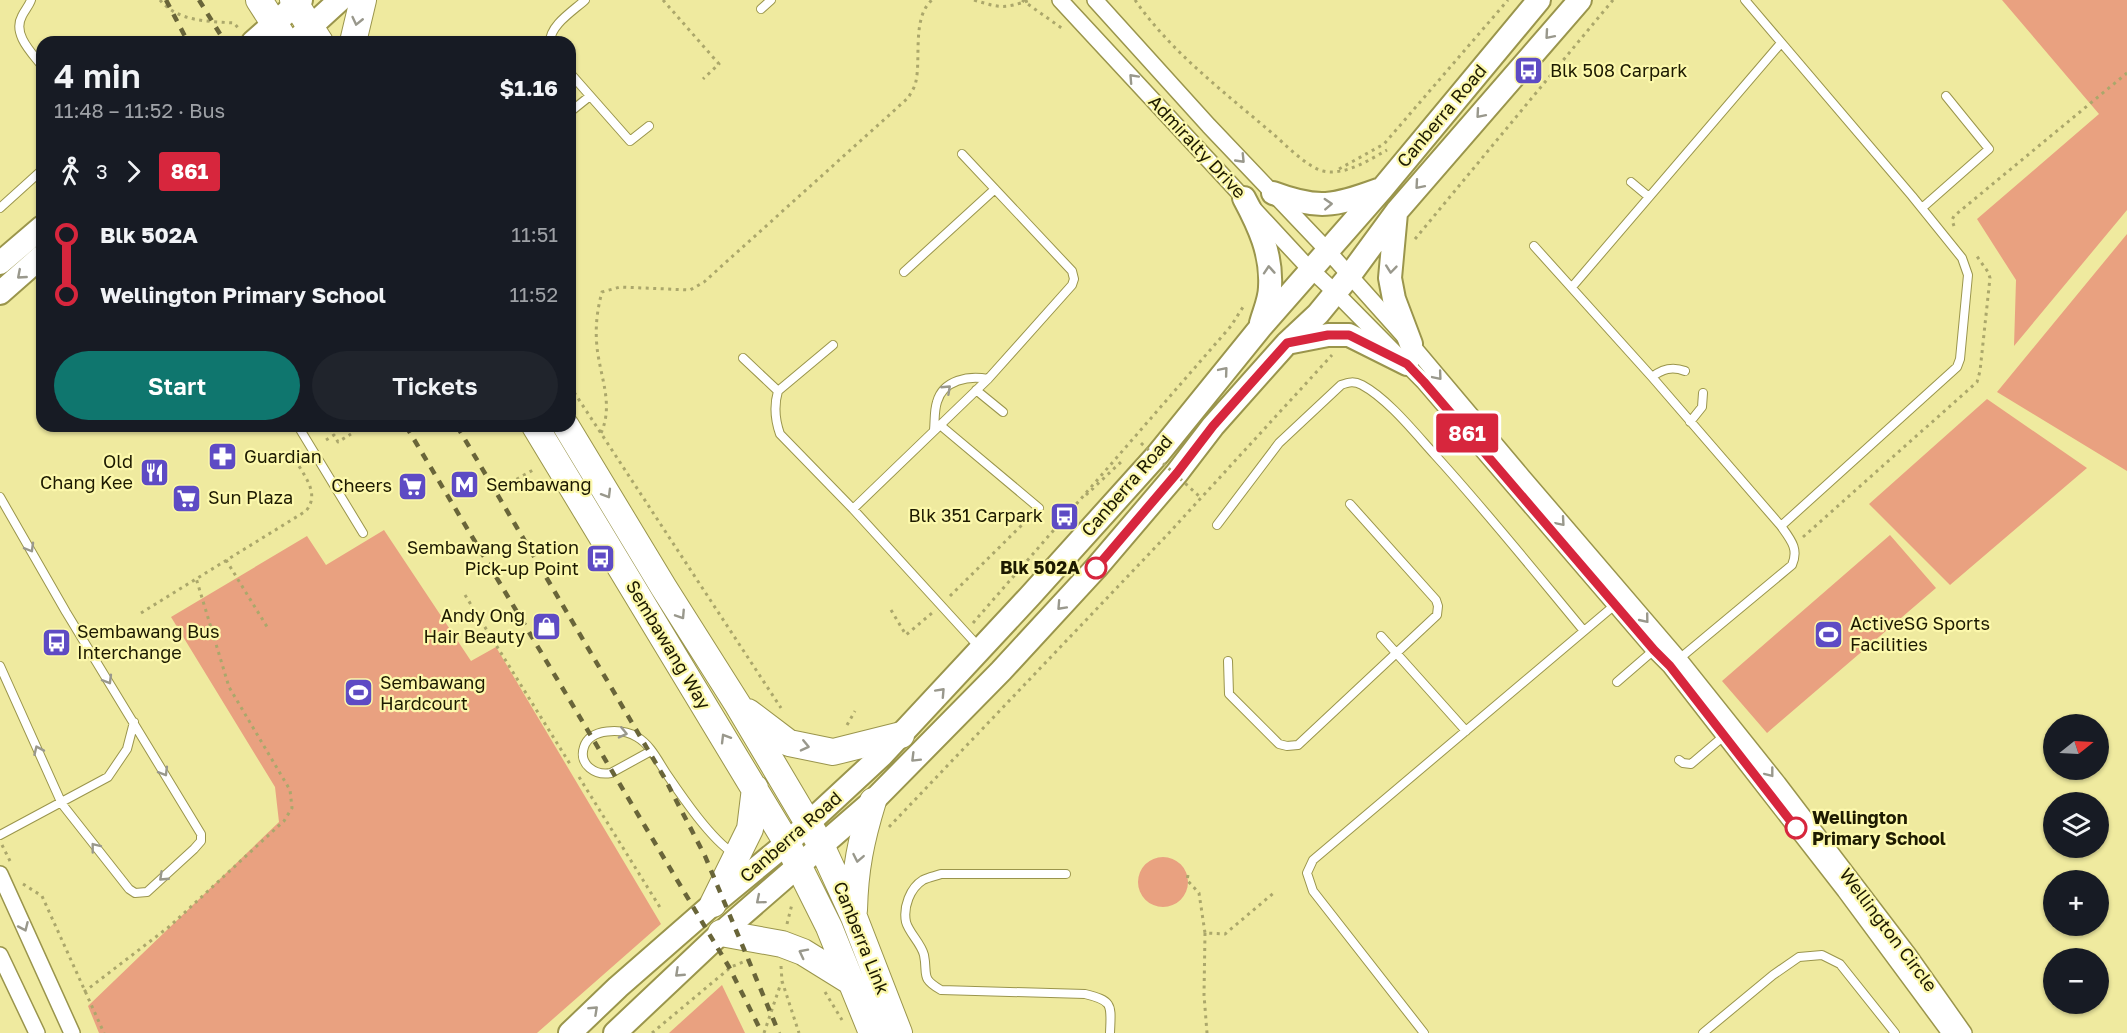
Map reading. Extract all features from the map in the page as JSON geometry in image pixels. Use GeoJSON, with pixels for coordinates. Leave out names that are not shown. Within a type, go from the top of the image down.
{"type":"FeatureCollection","features":[{"type":"Feature","properties":{"kind":"main road"},"geometry":{"type":"LineString","coordinates":[[259,0],[280,33],[297,1]]}},
{"type":"Feature","properties":{"kind":"main road"},"geometry":{"type":"LineString","coordinates":[[309,36],[340,0]]}},
{"type":"Feature","properties":{"kind":"main road"},"geometry":{"type":"LineString","coordinates":[[354,36],[363,0]]}},
{"type":"Feature","properties":{"kind":"main road","name":"Canberra Road"},"geometry":{"type":"LineString","coordinates":[[615,1033],[721,933],[798,866],[814,834],[881,756],[1158,453],[1260,328],[1382,189],[1539,0]]}},
{"type":"Feature","properties":{"kind":"main road","name":"Canberra Road"},"geometry":{"type":"LineString","coordinates":[[570,1033],[618,987],[787,843],[814,834],[873,801],[1000,671],[1096,568],[1177,473],[1213,426],[1287,343],[1318,314],[1343,284],[1396,211],[1580,0]]}},
{"type":"Feature","properties":{"kind":"main road"},"geometry":{"type":"LineString","coordinates":[[297,1],[308,36]]}},
{"type":"Feature","properties":{"kind":"main road"},"geometry":{"type":"LineString","coordinates":[[1273,193],[1295,201],[1324,205],[1345,202],[1382,189]]}},
{"type":"Feature","properties":{"kind":"main road"},"geometry":{"type":"LineString","coordinates":[[1244,198],[1262,232],[1268,254],[1270,288],[1260,328]]}},
{"type":"Feature","properties":{"kind":"main road"},"geometry":{"type":"LineString","coordinates":[[1396,211],[1390,278],[1409,354]]}},
{"type":"Feature","properties":{"kind":"main road"},"geometry":{"type":"LineString","coordinates":[[0,263],[36,232]]}},
{"type":"Feature","properties":{"kind":"main road"},"geometry":{"type":"LineString","coordinates":[[0,293],[36,261]]}},
{"type":"Feature","properties":{"kind":"main road"},"geometry":{"type":"LineString","coordinates":[[1287,343],[1328,335],[1349,335],[1409,354]]}},
{"type":"Feature","properties":{"kind":"main road","name":"Sembawang Way"},"geometry":{"type":"LineString","coordinates":[[539,432],[755,788],[798,866]]}},
{"type":"Feature","properties":{"kind":"main road","name":"Sembawang Way"},"geometry":{"type":"LineString","coordinates":[[570,432],[663,588],[738,705],[814,834]]}},
{"type":"Feature","properties":{"kind":"main road"},"geometry":{"type":"LineString","coordinates":[[738,705],[789,742],[833,752],[901,735]]}},
{"type":"Feature","properties":{"kind":"main road"},"geometry":{"type":"LineString","coordinates":[[713,904],[750,829],[755,788]]}},
{"type":"Feature","properties":{"kind":"main road"},"geometry":{"type":"LineString","coordinates":[[854,917],[855,878],[859,851],[873,801]]}},
{"type":"Feature","properties":{"kind":"main road","name":"Canberra Link"},"geometry":{"type":"LineString","coordinates":[[814,834],[854,917],[899,1033]]}},
{"type":"Feature","properties":{"kind":"main road","name":"Canberra Link"},"geometry":{"type":"LineString","coordinates":[[798,866],[829,927],[872,1033]]}},
{"type":"Feature","properties":{"kind":"main road"},"geometry":{"type":"LineString","coordinates":[[721,933],[782,944],[803,952],[853,983]]}},
{"type":"Feature","properties":{"kind":"street","name":"Admiralty Drive"},"geometry":{"type":"LineString","coordinates":[[1060,0],[1311,269],[1343,284]]}},
{"type":"Feature","properties":{"kind":"street","name":"Admiralty Drive"},"geometry":{"type":"LineString","coordinates":[[1095,0],[1175,89],[1327,250],[1343,284]]}},
{"type":"Feature","properties":{"kind":"street","name":"Wellington Circle"},"geometry":{"type":"LineString","coordinates":[[1343,284],[1523,477],[1621,600],[1778,783],[1909,955],[1964,1033]]}},
{"type":"Feature","properties":{"kind":"street","name":"Wellington Circle"},"geometry":{"type":"LineString","coordinates":[[1343,284],[1409,354]]}},
{"type":"Feature","properties":{"kind":"street","name":"Wellington Circle"},"geometry":{"type":"LineString","coordinates":[[1621,600],[1654,650],[1674,662],[1725,735],[1899,962],[1950,1033]]}},
{"type":"Feature","properties":{"kind":"street"},"geometry":{"type":"LineString","coordinates":[[5,868],[72,1033]]}},
{"type":"Feature","properties":{"kind":"street"},"geometry":{"type":"LineString","coordinates":[[0,956],[37,1033]]}},
{"type":"Feature","properties":{"kind":"lane"},"geometry":{"type":"LineString","coordinates":[[32,0],[18,28],[36,58]]}},
{"type":"Feature","properties":{"kind":"lane"},"geometry":{"type":"LineString","coordinates":[[550,36],[555,27],[585,0]]}},
{"type":"Feature","properties":{"kind":"lane"},"geometry":{"type":"LineString","coordinates":[[761,9],[771,0]]}},
{"type":"Feature","properties":{"kind":"lane"},"geometry":{"type":"LineString","coordinates":[[1745,0],[1922,208],[1962,258],[1968,275],[1960,359],[1957,367],[1781,526]]}},
{"type":"Feature","properties":{"kind":"lane"},"geometry":{"type":"LineString","coordinates":[[1572,287],[1781,43]]}},
{"type":"Feature","properties":{"kind":"lane"},"geometry":{"type":"LineString","coordinates":[[576,80],[630,141],[648,126]]}},
{"type":"Feature","properties":{"kind":"lane"},"geometry":{"type":"LineString","coordinates":[[576,107],[590,96]]}},
{"type":"Feature","properties":{"kind":"lane"},"geometry":{"type":"LineString","coordinates":[[1922,208],[1989,149],[1946,96]]}},
{"type":"Feature","properties":{"kind":"lane"},"geometry":{"type":"LineString","coordinates":[[853,509],[988,379],[1072,285],[1074,279],[1072,271],[962,154]]}},
{"type":"Feature","properties":{"kind":"lane"},"geometry":{"type":"LineString","coordinates":[[0,208],[36,175]]}},
{"type":"Feature","properties":{"kind":"lane"},"geometry":{"type":"LineString","coordinates":[[1631,182],[1649,197]]}},
{"type":"Feature","properties":{"kind":"lane"},"geometry":{"type":"LineString","coordinates":[[904,272],[995,189]]}},
{"type":"Feature","properties":{"kind":"lane"},"geometry":{"type":"LineString","coordinates":[[1534,246],[1652,377],[1781,526],[1795,548],[1792,566],[1674,662]]}},
{"type":"Feature","properties":{"kind":"lane"},"geometry":{"type":"LineString","coordinates":[[832,345],[778,392],[775,401],[780,434],[853,509],[981,649]]}},
{"type":"Feature","properties":{"kind":"lane"},"geometry":{"type":"LineString","coordinates":[[743,358],[778,392]]}},
{"type":"Feature","properties":{"kind":"lane"},"geometry":{"type":"LineString","coordinates":[[1652,377],[1669,368],[1679,368],[1685,371]]}},
{"type":"Feature","properties":{"kind":"lane"},"geometry":{"type":"LineString","coordinates":[[937,428],[937,400],[942,391],[953,382],[966,377],[988,379]]}},
{"type":"Feature","properties":{"kind":"lane"},"geometry":{"type":"LineString","coordinates":[[1217,525],[1279,443],[1341,385],[1350,381],[1361,384],[1405,422],[1453,474],[1490,515],[1584,631]]}},
{"type":"Feature","properties":{"kind":"lane"},"geometry":{"type":"LineString","coordinates":[[976,390],[1003,412]]}},
{"type":"Feature","properties":{"kind":"lane"},"geometry":{"type":"LineString","coordinates":[[1690,422],[1702,406],[1703,393]]}},
{"type":"Feature","properties":{"kind":"lane"},"geometry":{"type":"LineString","coordinates":[[937,428],[1039,508]]}},
{"type":"Feature","properties":{"kind":"lane"},"geometry":{"type":"LineString","coordinates":[[302,432],[363,533]]}},
{"type":"Feature","properties":{"kind":"lane"},"geometry":{"type":"LineString","coordinates":[[0,497],[66,612],[201,834],[201,840],[147,892],[135,893],[129,889],[62,804],[0,666]]}},
{"type":"Feature","properties":{"kind":"lane"},"geometry":{"type":"LineString","coordinates":[[1228,661],[1230,694],[1279,744],[1293,747],[1298,745],[1437,615],[1436,600],[1350,504]]}},
{"type":"Feature","properties":{"kind":"lane"},"geometry":{"type":"LineString","coordinates":[[1424,1033],[1313,891],[1307,873],[1313,860],[1621,600]]}},
{"type":"Feature","properties":{"kind":"lane"},"geometry":{"type":"LineString","coordinates":[[1381,636],[1466,731]]}},
{"type":"Feature","properties":{"kind":"lane"},"geometry":{"type":"LineString","coordinates":[[1617,682],[1654,650]]}},
{"type":"Feature","properties":{"kind":"lane"},"geometry":{"type":"LineString","coordinates":[[0,836],[108,777],[126,749],[134,722]]}},
{"type":"Feature","properties":{"kind":"lane"},"geometry":{"type":"LineString","coordinates":[[651,751],[611,773],[604,774],[595,772],[587,766],[583,756],[584,746],[591,738],[614,730],[638,737],[651,751],[709,830],[730,852],[737,855]]}},
{"type":"Feature","properties":{"kind":"lane"},"geometry":{"type":"LineString","coordinates":[[1679,760],[1691,764],[1725,735]]}},
{"type":"Feature","properties":{"kind":"lane"},"geometry":{"type":"LineString","coordinates":[[1066,874],[941,874],[923,880],[910,893],[906,922],[924,954],[925,976],[930,984],[941,990],[1085,993],[1106,1000],[1110,1007],[1110,1033]]}},
{"type":"Feature","properties":{"kind":"lane"},"geometry":{"type":"LineString","coordinates":[[1704,1033],[1773,975],[1799,957],[1822,955],[1840,964],[1895,1033]]}},
{"type":"Feature","properties":{"kind":"path"},"geometry":{"type":"LineString","coordinates":[[160,0],[168,9],[193,20],[234,23]]}},
{"type":"Feature","properties":{"kind":"path"},"geometry":{"type":"LineString","coordinates":[[663,0],[719,64],[703,79]]}},
{"type":"Feature","properties":{"kind":"path"},"geometry":{"type":"LineString","coordinates":[[600,434],[604,426],[607,400],[597,347],[597,307],[602,292],[620,287],[690,290],[705,282],[908,98],[916,82],[922,15],[925,6],[932,0]]}},
{"type":"Feature","properties":{"kind":"path"},"geometry":{"type":"LineString","coordinates":[[974,0],[1009,8],[1030,0]]}},
{"type":"Feature","properties":{"kind":"path"},"geometry":{"type":"LineString","coordinates":[[1134,0],[1151,23],[1209,79],[1300,157],[1320,171],[1333,172],[1352,167],[1390,148]]}},
{"type":"Feature","properties":{"kind":"path"},"geometry":{"type":"LineString","coordinates":[[1333,172],[1384,144],[1508,0]]}},
{"type":"Feature","properties":{"kind":"path"},"geometry":{"type":"LineString","coordinates":[[1391,267],[1613,0]]}},
{"type":"Feature","properties":{"kind":"path"},"geometry":{"type":"LineString","coordinates":[[965,633],[1231,326],[1247,300]]}},
{"type":"Feature","properties":{"kind":"path"},"geometry":{"type":"LineString","coordinates":[[886,829],[1168,534],[1349,335]]}},
{"type":"Feature","properties":{"kind":"path"},"geometry":{"type":"LineString","coordinates":[[576,396],[784,713]]}},
{"type":"Feature","properties":{"kind":"path"},"geometry":{"type":"LineString","coordinates":[[326,440],[334,435],[338,442],[351,434]]}},
{"type":"Feature","properties":{"kind":"path"},"geometry":{"type":"LineString","coordinates":[[1141,443],[1199,496],[1168,534]]}},
{"type":"Feature","properties":{"kind":"path"},"geometry":{"type":"LineString","coordinates":[[891,610],[906,635],[941,605],[1045,501],[1064,516],[1124,459]]}},
{"type":"Feature","properties":{"kind":"path"},"geometry":{"type":"LineString","coordinates":[[141,613],[306,511],[313,497],[296,460]]}},
{"type":"Feature","properties":{"kind":"path"},"geometry":{"type":"LineString","coordinates":[[510,483],[533,470]]}},
{"type":"Feature","properties":{"kind":"path"},"geometry":{"type":"LineString","coordinates":[[226,560],[269,630]]}},
{"type":"Feature","properties":{"kind":"path"},"geometry":{"type":"LineString","coordinates":[[84,992],[170,926],[284,821],[292,808],[290,790],[229,687],[196,578]]}},
{"type":"Feature","properties":{"kind":"path"},"geometry":{"type":"LineString","coordinates":[[465,595],[572,767]]}},
{"type":"Feature","properties":{"kind":"path"},"geometry":{"type":"LineString","coordinates":[[579,777],[661,909]]}},
{"type":"Feature","properties":{"kind":"path"},"geometry":{"type":"LineString","coordinates":[[0,841],[5,868]]}},
{"type":"Feature","properties":{"kind":"path"},"geometry":{"type":"LineString","coordinates":[[1188,875],[1187,880],[1199,893],[1204,933],[1204,995],[1207,1033]]}},
{"type":"Feature","properties":{"kind":"path"},"geometry":{"type":"LineString","coordinates":[[20,882],[42,896],[104,1033]]}},
{"type":"Feature","properties":{"kind":"path"},"geometry":{"type":"LineString","coordinates":[[1204,933],[1225,934],[1276,891]]}},
{"type":"Feature","properties":{"kind":"path"},"geometry":{"type":"LineString","coordinates":[[652,1033],[731,967],[752,958]]}},
{"type":"Feature","properties":{"kind":"path"},"geometry":{"type":"LineString","coordinates":[[775,962],[792,968]]}},
{"type":"Feature","properties":{"kind":"path"},"geometry":{"type":"LineString","coordinates":[[764,1033],[782,981],[799,1033]]}},
{"type":"Feature","properties":{"kind":"path"},"geometry":{"type":"LineString","coordinates":[[825,991],[844,1027]]}},
{"type":"Feature","properties":{"kind":"shaded area"},"geometry":{"type":"Polygon","coordinates":[[[2002,0],[2127,0],[2127,210],[2014,346],[2016,280],[1977,219],[2099,114],[2002,0]]]}},
{"type":"Feature","properties":{"kind":"shaded area"},"geometry":{"type":"Polygon","coordinates":[[[2127,234],[2127,471],[1997,392],[2127,234]]]}},
{"type":"Feature","properties":{"kind":"shaded area"},"geometry":{"type":"Polygon","coordinates":[[[1987,399],[2087,468],[1950,585],[1869,504],[1987,399]]]}},
{"type":"Feature","properties":{"kind":"shaded area"},"geometry":{"type":"Polygon","coordinates":[[[384,530],[471,661],[496,647],[661,924],[537,1033],[99,1033],[88,1006],[279,822],[275,787],[171,617],[307,536],[326,565],[384,530]]]}},
{"type":"Feature","properties":{"kind":"shaded area","name":"ActiveSG Sports Facilities"},"geometry":{"type":"Polygon","coordinates":[[[1890,535],[1936,588],[1767,733],[1722,681],[1890,535]]]}},
{"type":"Feature","properties":{"kind":"shaded area"},"geometry":{"type":"Polygon","coordinates":[[[1158,857],[1168,857],[1181,864],[1188,877],[1188,887],[1181,900],[1168,907],[1158,907],[1149,903],[1142,896],[1138,887],[1138,877],[1142,868],[1149,861],[1158,857]]]}},
{"type":"Feature","properties":{"kind":"shaded area"},"geometry":{"type":"Polygon","coordinates":[[[722,985],[745,1033],[669,1033],[722,985]]]}},
{"type":"Feature","properties":{"kind":"railway"},"geometry":{"type":"LineString","coordinates":[[166,0],[185,36]]}},
{"type":"Feature","properties":{"kind":"railway"},"geometry":{"type":"LineString","coordinates":[[199,0],[221,36]]}},
{"type":"Feature","properties":{"kind":"railway"},"geometry":{"type":"LineString","coordinates":[[410,432],[729,967],[762,1033]]}},
{"type":"Feature","properties":{"kind":"railway"},"geometry":{"type":"LineString","coordinates":[[461,432],[664,777],[705,856],[779,1033]]}},
{"type":"Feature","properties":{"kind":"bus line","name":"861"},"geometry":{"type":"LineString","coordinates":[[1096,568],[1177,473],[1213,426],[1287,343],[1328,335],[1349,335],[1407,364],[1424,382],[1670,666],[1796,828]]}},
{"type":"Feature","properties":{"kind":"place","name":"Blk 508 Carpark"},"geometry":{"type":"Point","coordinates":[1529,71]}},
{"type":"Feature","properties":{"kind":"place","name":"Guardian"},"geometry":{"type":"Point","coordinates":[223,457]}},
{"type":"Feature","properties":{"kind":"place","name":"Old Chang Kee"},"geometry":{"type":"Point","coordinates":[154,472]}},
{"type":"Feature","properties":{"kind":"place","name":"Sembawang"},"geometry":{"type":"Point","coordinates":[465,485]}},
{"type":"Feature","properties":{"kind":"place","name":"Cheers"},"geometry":{"type":"Point","coordinates":[413,486]}},
{"type":"Feature","properties":{"kind":"place","name":"Sun Plaza"},"geometry":{"type":"Point","coordinates":[187,498]}},
{"type":"Feature","properties":{"kind":"place","name":"Blk 351 Carpark"},"geometry":{"type":"Point","coordinates":[1064,516]}},
{"type":"Feature","properties":{"kind":"place","name":"Sembawang Station Pick-up Point"},"geometry":{"type":"Point","coordinates":[600,558]}},
{"type":"Feature","properties":{"kind":"place","name":"Blk 502A"},"geometry":{"type":"Point","coordinates":[1096,568]}},
{"type":"Feature","properties":{"kind":"place","name":"Andy Ong Hair Beauty"},"geometry":{"type":"Point","coordinates":[546,626]}},
{"type":"Feature","properties":{"kind":"place","name":"ActiveSG Sports Facilities"},"geometry":{"type":"Point","coordinates":[1829,634]}},
{"type":"Feature","properties":{"kind":"place","name":"Sembawang Bus Interchange"},"geometry":{"type":"Point","coordinates":[56,642]}},
{"type":"Feature","properties":{"kind":"place","name":"Sembawang Hardcourt"},"geometry":{"type":"Point","coordinates":[359,693]}},
{"type":"Feature","properties":{"kind":"place","name":"Wellington Primary School"},"geometry":{"type":"Point","coordinates":[1796,828]}}]}
